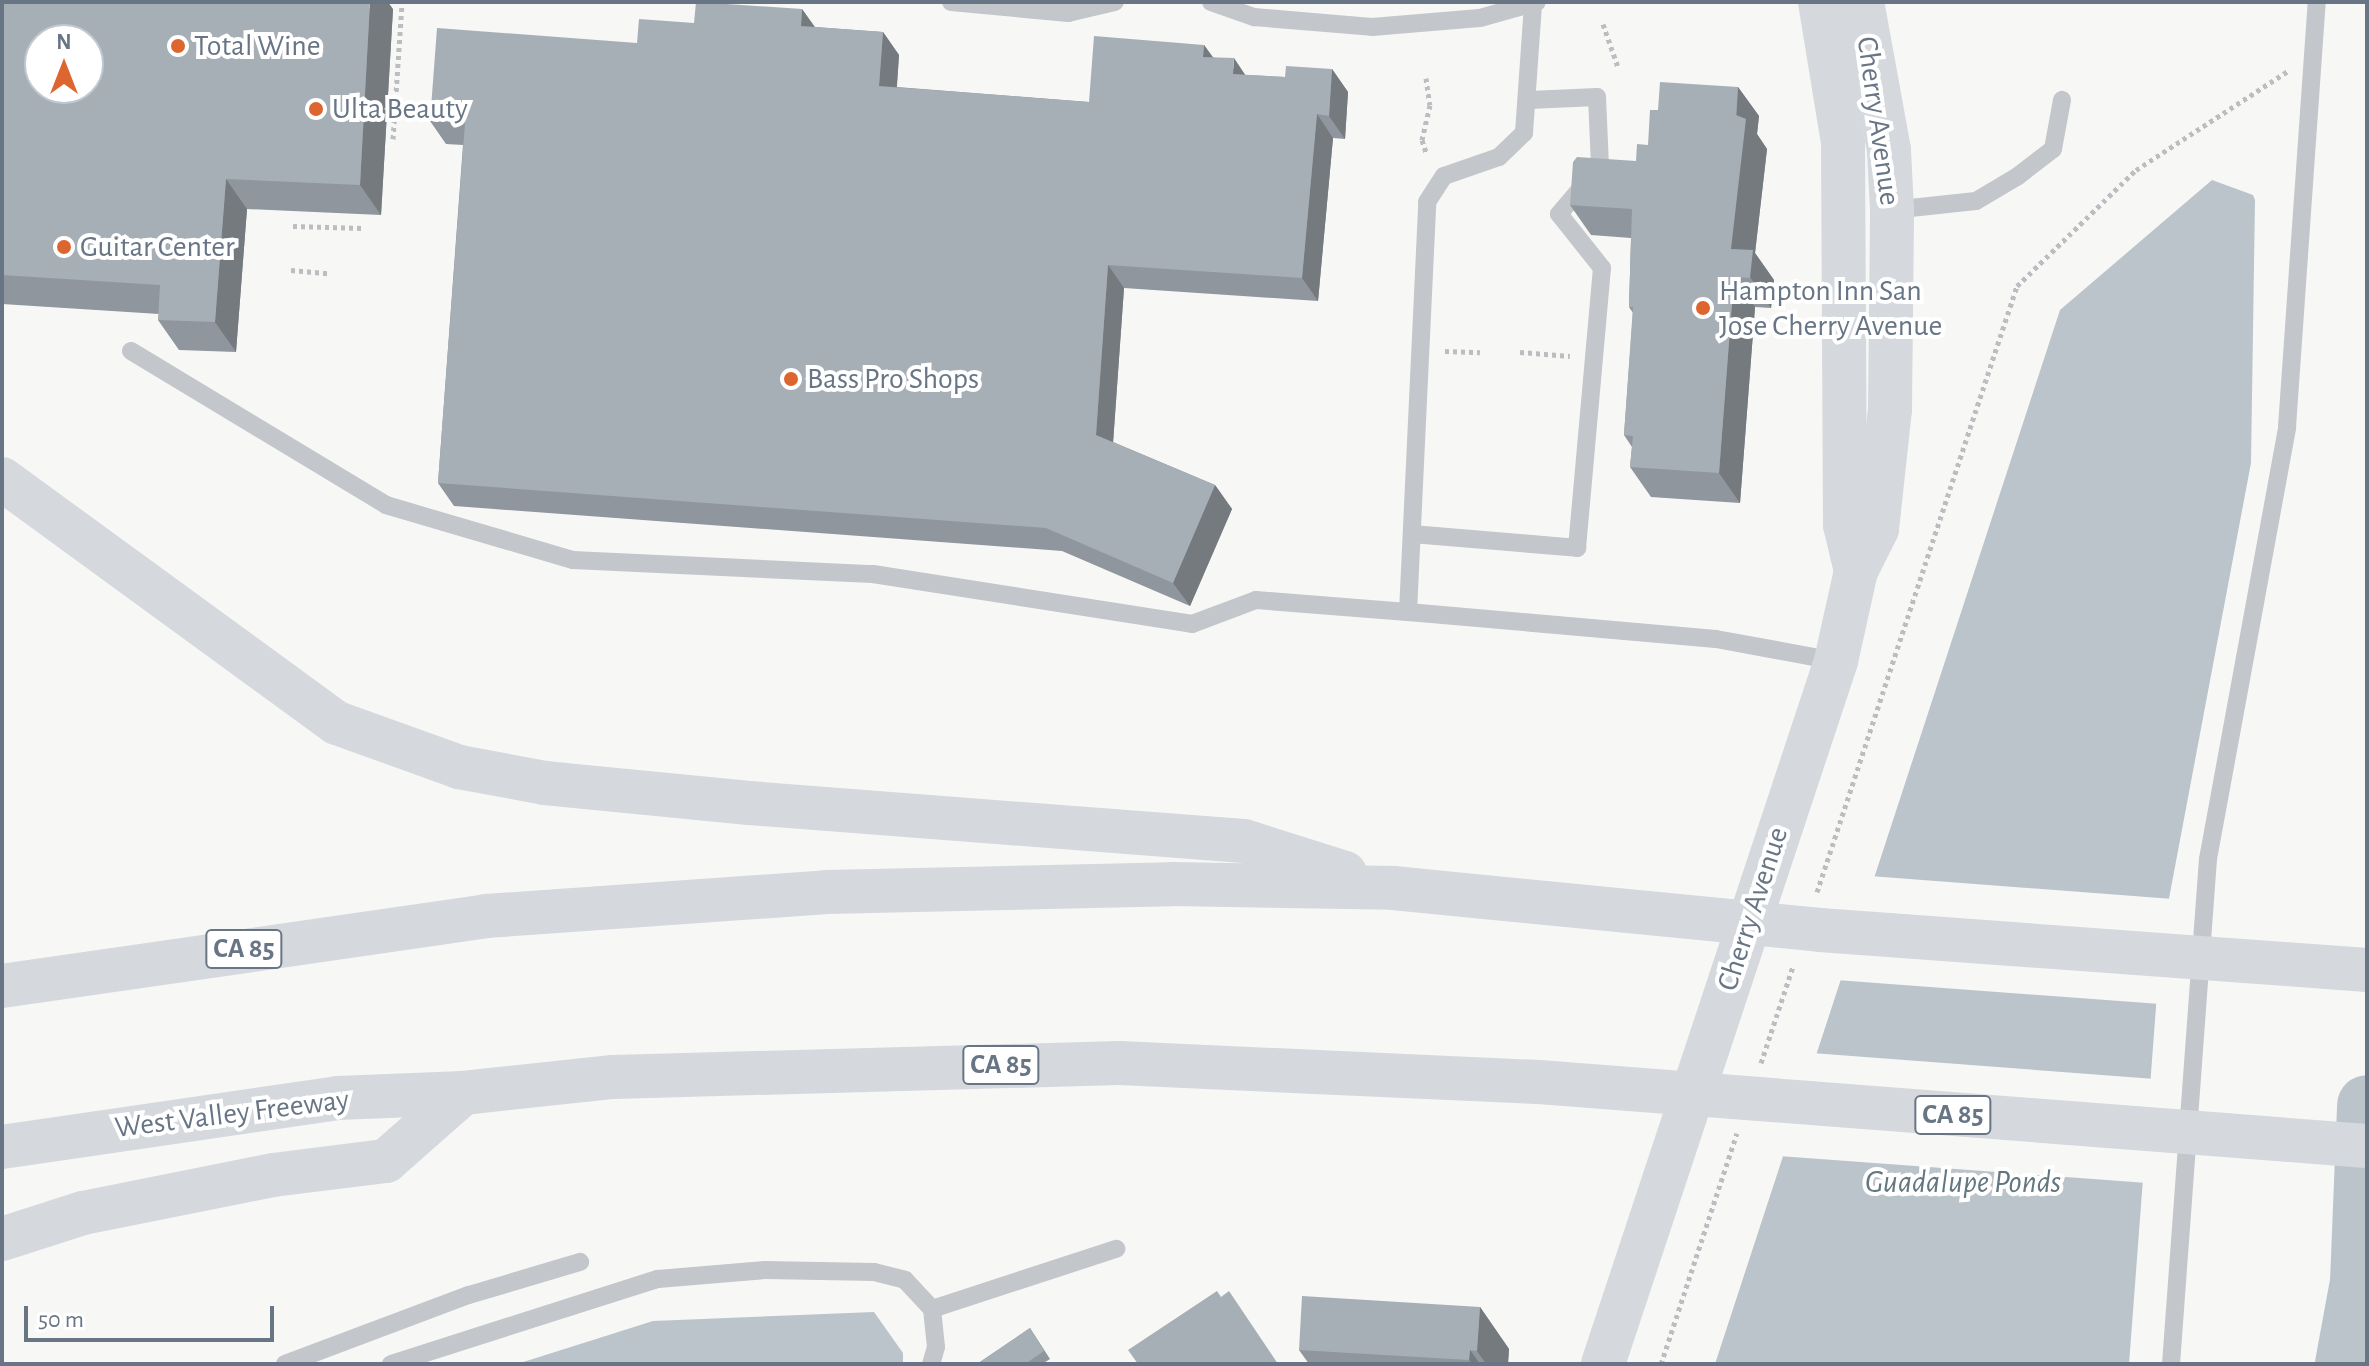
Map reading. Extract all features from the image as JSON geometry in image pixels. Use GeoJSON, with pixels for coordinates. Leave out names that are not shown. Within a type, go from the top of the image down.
{"type":"FeatureCollection","features":[{"type":"Feature","properties":{"kind":"main road","name":"Cherry Avenue"},"geometry":{"type":"LineString","coordinates":[[1820,2],[1843,143],[1845,525],[1856,571]]}},
{"type":"Feature","properties":{"kind":"main road","name":"Cherry Avenue"},"geometry":{"type":"LineString","coordinates":[[1603,1364],[1836,661],[1856,571],[1877,529],[1890,409],[1892,210],[1889,150],[1862,2]]}},
{"type":"Feature","properties":{"kind":"main road"},"geometry":{"type":"LineString","coordinates":[[2,479],[337,723],[459,767],[545,783],[749,803],[1070,824],[1244,841],[1393,888]]}},
{"type":"Feature","properties":{"kind":"main road","name":"CA 85"},"geometry":{"type":"LineString","coordinates":[[2,986],[486,916],[707,899],[1156,885],[1393,888],[1598,909],[2367,970]]}},
{"type":"Feature","properties":{"kind":"main road","name":"CA 85"},"geometry":{"type":"LineString","coordinates":[[463,1093],[685,1073],[1119,1063],[1539,1082],[2367,1146]]}},
{"type":"Feature","properties":{"kind":"main road"},"geometry":{"type":"LineString","coordinates":[[2,1239],[97,1210],[273,1175],[386,1161],[463,1093]]}},
{"type":"Feature","properties":{"kind":"main road","name":"West Valley Freeway"},"geometry":{"type":"LineString","coordinates":[[2,1147],[338,1098],[463,1093]]}},
{"type":"Feature","properties":{"kind":"lane"},"geometry":{"type":"LineString","coordinates":[[951,2],[1068,13],[1115,2]]}},
{"type":"Feature","properties":{"kind":"lane"},"geometry":{"type":"LineString","coordinates":[[1211,2],[1254,17],[1372,27],[1466,20],[1535,3],[1524,133],[1499,157],[1444,176],[1427,202],[1408,612]]}},
{"type":"Feature","properties":{"kind":"lane"},"geometry":{"type":"LineString","coordinates":[[2171,1364],[2208,859],[2287,427],[2317,2]]}},
{"type":"Feature","properties":{"kind":"lane"},"geometry":{"type":"LineString","coordinates":[[1412,534],[1577,548],[1602,268],[1559,214],[1600,166],[1597,97],[1529,100]]}},
{"type":"Feature","properties":{"kind":"lane"},"geometry":{"type":"LineString","coordinates":[[1892,210],[1976,201],[2018,176],[2053,149],[2062,100]]}},
{"type":"Feature","properties":{"kind":"lane"},"geometry":{"type":"LineString","coordinates":[[131,351],[386,505],[573,560],[873,574],[1192,624],[1256,600],[1408,612],[1716,639],[1836,661]]}},
{"type":"Feature","properties":{"kind":"lane"},"geometry":{"type":"LineString","coordinates":[[932,1309],[1116,1249]]}},
{"type":"Feature","properties":{"kind":"lane"},"geometry":{"type":"LineString","coordinates":[[285,1364],[469,1295],[580,1262]]}},
{"type":"Feature","properties":{"kind":"lane"},"geometry":{"type":"LineString","coordinates":[[391,1364],[658,1279],[765,1270],[874,1272],[905,1280],[932,1309],[936,1347],[931,1364]]}},
{"type":"Feature","properties":{"kind":"path"},"geometry":{"type":"LineString","coordinates":[[393,139],[402,2]]}},
{"type":"Feature","properties":{"kind":"path"},"geometry":{"type":"LineString","coordinates":[[1603,24],[1618,67]]}},
{"type":"Feature","properties":{"kind":"path"},"geometry":{"type":"LineString","coordinates":[[1812,908],[2017,286],[2136,170],[2312,55]]}},
{"type":"Feature","properties":{"kind":"path"},"geometry":{"type":"LineString","coordinates":[[1426,78],[1430,105],[1422,140],[1426,152]]}},
{"type":"Feature","properties":{"kind":"path"},"geometry":{"type":"LineString","coordinates":[[293,226],[363,228]]}},
{"type":"Feature","properties":{"kind":"path"},"geometry":{"type":"LineString","coordinates":[[291,270],[328,273]]}},
{"type":"Feature","properties":{"kind":"path"},"geometry":{"type":"LineString","coordinates":[[1442,351],[1480,352]]}},
{"type":"Feature","properties":{"kind":"path"},"geometry":{"type":"LineString","coordinates":[[1520,352],[1575,356]]}},
{"type":"Feature","properties":{"kind":"path"},"geometry":{"type":"LineString","coordinates":[[1756,1075],[1797,954]]}},
{"type":"Feature","properties":{"kind":"path"},"geometry":{"type":"LineString","coordinates":[[1661,1364],[1741,1121]]}},
{"type":"Feature","properties":{"kind":"water","name":"Guadalupe Ponds"},"geometry":{"type":"Polygon","coordinates":[[[2212,180],[2253,195],[2255,200],[2251,463],[2161,941],[2129,1364],[1715,1364],[2060,310],[2212,180]]]}},
{"type":"Feature","properties":{"kind":"water"},"geometry":{"type":"Polygon","coordinates":[[[874,1312],[903,1353],[903,1364],[517,1364],[653,1321],[874,1312]]]}},
{"type":"Feature","properties":{"kind":"pier"},"geometry":{"type":"Polygon","coordinates":[[[1870,876],[2173,899],[2160,1004],[1836,980],[1870,876]]]}},
{"type":"Feature","properties":{"kind":"pier"},"geometry":{"type":"Polygon","coordinates":[[[1812,1053],[2155,1079],[2147,1183],[1779,1156],[1812,1053]]]}},
{"type":"Feature","properties":{"kind":"building"},"geometry":{"type":"Polygon","coordinates":[[[2,2],[370,2],[360,185],[226,179],[215,322],[158,320],[160,285],[2,275],[2,2]]]}},
{"type":"Feature","properties":{"kind":"building","name":"Bass Pro Shops"},"geometry":{"type":"Polygon","coordinates":[[[696,2],[802,9],[801,26],[883,32],[879,86],[1089,102],[1094,36],[1204,45],[1203,57],[1234,58],[1233,74],[1285,77],[1286,66],[1332,69],[1329,116],[1317,114],[1302,278],[1108,265],[1096,435],[1215,485],[1173,583],[1046,528],[438,483],[465,123],[430,121],[437,28],[637,43],[639,19],[694,23],[696,2]]]}},
{"type":"Feature","properties":{"kind":"building","name":"Hampton Inn San Jose Cherry Avenue"},"geometry":{"type":"Polygon","coordinates":[[[1660,82],[1738,87],[1736,115],[1746,119],[1731,249],[1753,250],[1750,278],[1734,277],[1719,473],[1630,467],[1633,436],[1624,435],[1633,307],[1629,307],[1632,209],[1570,205],[1573,162],[1577,157],[1636,161],[1637,144],[1648,145],[1650,110],[1658,110],[1660,82]]]}},
{"type":"Feature","properties":{"kind":"building"},"geometry":{"type":"Polygon","coordinates":[[[1217,1291],[1221,1297],[1229,1291],[1278,1364],[1138,1364],[1128,1350],[1217,1291]]]}},
{"type":"Feature","properties":{"kind":"building"},"geometry":{"type":"Polygon","coordinates":[[[1302,1296],[1480,1307],[1477,1351],[1470,1350],[1469,1360],[1299,1350],[1302,1296]]]}},
{"type":"Feature","properties":{"kind":"building"},"geometry":{"type":"Polygon","coordinates":[[[1030,1328],[1044,1351],[1025,1364],[977,1364],[1030,1328]]]}},
{"type":"Feature","properties":{"kind":"waterway"},"geometry":{"type":"LineString","coordinates":[[2345,1364],[2360,1282],[2367,1105]]}},
{"type":"Feature","properties":{"kind":"place","name":"Total Wine"},"geometry":{"type":"Point","coordinates":[178,46]}},
{"type":"Feature","properties":{"kind":"place","name":"Ulta Beauty"},"geometry":{"type":"Point","coordinates":[316,109]}},
{"type":"Feature","properties":{"kind":"place","name":"Guitar Center"},"geometry":{"type":"Point","coordinates":[64,247]}},
{"type":"Feature","properties":{"kind":"place","name":"Hampton Inn San Jose Cherry Avenue"},"geometry":{"type":"Point","coordinates":[1703,308]}},
{"type":"Feature","properties":{"kind":"place","name":"Bass Pro Shops"},"geometry":{"type":"Point","coordinates":[791,379]}}]}
